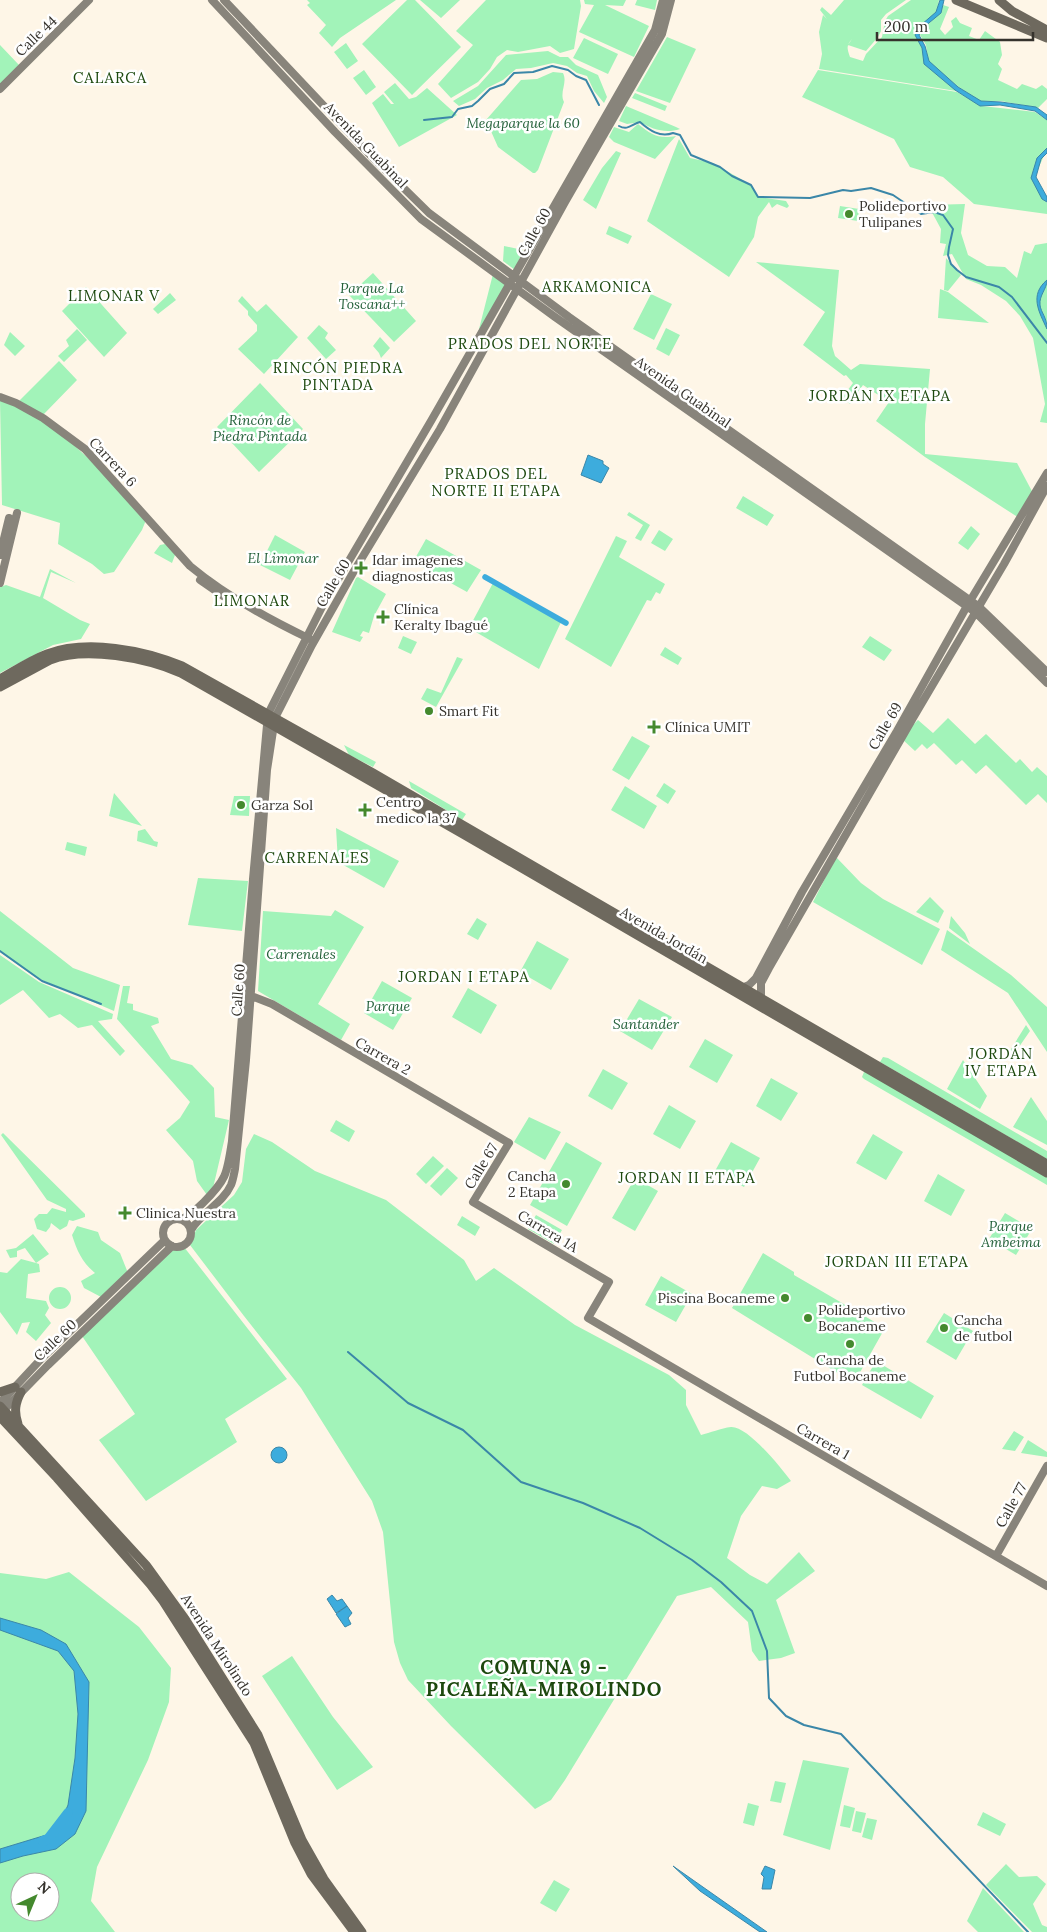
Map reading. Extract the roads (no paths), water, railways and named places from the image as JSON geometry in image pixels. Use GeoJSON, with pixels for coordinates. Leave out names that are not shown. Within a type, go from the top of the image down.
{"type":"FeatureCollection","features":[{"type":"Feature","properties":{"kind":"main road","name":"Calle 44"},"geometry":{"type":"LineString","coordinates":[[0,89],[89,0]]}},
{"type":"Feature","properties":{"kind":"main road","name":"Avenida Guabinal"},"geometry":{"type":"LineString","coordinates":[[212,0],[331,128],[414,212],[513,286],[796,488],[977,609],[1047,672]]}},
{"type":"Feature","properties":{"kind":"main road","name":"Avenida Guabinal"},"geometry":{"type":"LineString","coordinates":[[224,0],[374,159],[429,213],[968,603]]}},
{"type":"Feature","properties":{"kind":"main road","name":"Calle 60"},"geometry":{"type":"LineString","coordinates":[[518,279],[655,30],[663,0]]}},
{"type":"Feature","properties":{"kind":"main road","name":"Calle 60"},"geometry":{"type":"LineString","coordinates":[[191,1230],[195,1223],[222,1197],[230,1185],[235,1169],[247,994],[270,724],[309,641],[440,429],[513,286],[662,34],[671,0]]}},
{"type":"Feature","properties":{"kind":"main road"},"geometry":{"type":"LineString","coordinates":[[956,0],[1047,38]]}},
{"type":"Feature","properties":{"kind":"main road"},"geometry":{"type":"LineString","coordinates":[[999,0],[1012,12],[1047,30]]}},
{"type":"Feature","properties":{"kind":"main road","name":"Carrera 6"},"geometry":{"type":"LineString","coordinates":[[0,397],[16,403],[43,418],[86,449],[190,566],[205,579],[309,641]]}},
{"type":"Feature","properties":{"kind":"main road","name":"Calle 69"},"geometry":{"type":"LineString","coordinates":[[742,988],[755,979],[802,892],[897,731],[968,603],[1047,473]]}},
{"type":"Feature","properties":{"kind":"main road","name":"Calle 69"},"geometry":{"type":"LineString","coordinates":[[760,998],[761,983],[769,968],[1024,529],[1047,486]]}},
{"type":"Feature","properties":{"kind":"main road"},"geometry":{"type":"LineString","coordinates":[[0,516],[14,517]]}},
{"type":"Feature","properties":{"kind":"main road"},"geometry":{"type":"LineString","coordinates":[[0,556],[14,517]]}},
{"type":"Feature","properties":{"kind":"main road"},"geometry":{"type":"LineString","coordinates":[[0,581],[14,517]]}},
{"type":"Feature","properties":{"kind":"main road","name":"Avenida Guabinal"},"geometry":{"type":"LineString","coordinates":[[977,609],[1047,683]]}},
{"type":"Feature","properties":{"kind":"main road"},"geometry":{"type":"LineString","coordinates":[[0,687],[50,660],[77,651]]}},
{"type":"Feature","properties":{"kind":"main road"},"geometry":{"type":"LineString","coordinates":[[0,679],[47,654],[77,651],[134,658],[170,668],[270,724]]}},
{"type":"Feature","properties":{"kind":"main road","name":"Avenida Jordán"},"geometry":{"type":"LineString","coordinates":[[270,724],[760,998],[1047,1164]]}},
{"type":"Feature","properties":{"kind":"main road","name":"Avenida Jordán"},"geometry":{"type":"LineString","coordinates":[[270,724],[1047,1173]]}},
{"type":"Feature","properties":{"kind":"main road","name":"Calle 60"},"geometry":{"type":"LineString","coordinates":[[181,1219],[190,1215],[220,1186],[228,1167],[247,994]]}},
{"type":"Feature","properties":{"kind":"main road","name":"Carrera 2"},"geometry":{"type":"LineString","coordinates":[[247,994],[272,1004],[509,1143]]}},
{"type":"Feature","properties":{"kind":"main road","name":"Calle 67"},"geometry":{"type":"LineString","coordinates":[[474,1202],[509,1143]]}},
{"type":"Feature","properties":{"kind":"main road","name":"Carrera 1A"},"geometry":{"type":"LineString","coordinates":[[474,1202],[609,1282],[588,1318]]}},
{"type":"Feature","properties":{"kind":"main road"},"geometry":{"type":"LineString","coordinates":[[173,1219],[181,1219],[188,1223],[191,1230],[190,1237],[181,1246],[172,1246],[165,1240],[163,1231],[166,1223],[173,1219]]}},
{"type":"Feature","properties":{"kind":"main road","name":"Calle 60"},"geometry":{"type":"LineString","coordinates":[[1,1410],[39,1360],[165,1240]]}},
{"type":"Feature","properties":{"kind":"main road","name":"Calle 60"},"geometry":{"type":"LineString","coordinates":[[18,1389],[172,1246]]}},
{"type":"Feature","properties":{"kind":"main road","name":"Carrera 1"},"geometry":{"type":"LineString","coordinates":[[588,1318],[1047,1586]]}},
{"type":"Feature","properties":{"kind":"main road"},"geometry":{"type":"LineString","coordinates":[[0,1392],[18,1389],[15,1410],[16,1420],[20,1429]]}},
{"type":"Feature","properties":{"kind":"main road","name":"Avenida Mirolindo"},"geometry":{"type":"LineString","coordinates":[[1,1410],[146,1565],[185,1619],[258,1735],[302,1840],[324,1879],[362,1932]]}},
{"type":"Feature","properties":{"kind":"main road","name":"Avenida Mirolindo"},"geometry":{"type":"LineString","coordinates":[[1,1410],[163,1601],[254,1743],[295,1843],[311,1874],[354,1932]]}},
{"type":"Feature","properties":{"kind":"main road","name":"Calle 77"},"geometry":{"type":"LineString","coordinates":[[996,1556],[1047,1466]]}},
{"type":"Feature","properties":{"kind":"water"},"geometry":{"type":"Polygon","coordinates":[[[940,0],[944,0],[941,13],[924,27],[919,35],[925,46],[929,61],[958,87],[981,101],[1036,107],[1047,115],[1047,120],[1035,111],[1000,105],[980,106],[955,90],[924,64],[922,48],[915,35],[921,25],[936,12],[940,0]]]}},
{"type":"Feature","properties":{"kind":"water"},"geometry":{"type":"Polygon","coordinates":[[[1047,148],[1047,153],[1041,159],[1036,177],[1047,197],[1047,202],[1042,199],[1031,178],[1037,158],[1047,148]]]}},
{"type":"Feature","properties":{"kind":"water"},"geometry":{"type":"Polygon","coordinates":[[[1047,280],[1040,305],[1047,329],[1037,304],[1037,298],[1038,292],[1047,280]]]}},
{"type":"Feature","properties":{"kind":"water"},"geometry":{"type":"Polygon","coordinates":[[[588,455],[603,461],[603,464],[609,468],[601,483],[581,475],[588,455]]]}},
{"type":"Feature","properties":{"kind":"water"},"geometry":{"type":"Polygon","coordinates":[[[279,1447],[287,1455],[279,1463],[271,1455],[279,1447]]]}},
{"type":"Feature","properties":{"kind":"water"},"geometry":{"type":"Polygon","coordinates":[[[332,1595],[337,1601],[342,1599],[347,1606],[336,1613],[327,1599],[332,1595]]]}},
{"type":"Feature","properties":{"kind":"water"},"geometry":{"type":"Polygon","coordinates":[[[347,1606],[352,1613],[348,1618],[351,1624],[345,1627],[336,1614],[347,1606]]]}},
{"type":"Feature","properties":{"kind":"water"},"geometry":{"type":"Polygon","coordinates":[[[0,1618],[41,1630],[66,1644],[89,1682],[86,1811],[75,1834],[56,1849],[0,1863],[0,1849],[56,1832],[68,1805],[75,1758],[78,1714],[74,1671],[58,1651],[0,1630],[0,1618]]]}},
{"type":"Feature","properties":{"kind":"water"},"geometry":{"type":"Polygon","coordinates":[[[673,1866],[767,1932],[760,1932],[700,1891],[673,1866]]]}},
{"type":"Feature","properties":{"kind":"water"},"geometry":{"type":"Polygon","coordinates":[[[765,1866],[775,1870],[771,1889],[762,1889],[764,1877],[761,1874],[765,1866]]]}},
{"type":"Feature","properties":{"kind":"waterway"},"geometry":{"type":"LineString","coordinates":[[424,120],[452,117],[458,109],[472,106],[490,89],[504,84],[514,73],[533,72],[552,66],[568,70],[586,80],[599,105]]}},
{"type":"Feature","properties":{"kind":"waterway"},"geometry":{"type":"LineString","coordinates":[[619,126],[627,127],[640,122],[659,134],[673,133],[680,135],[691,155],[720,167],[732,176],[751,185],[758,197],[810,198],[843,190],[851,191],[871,188],[893,195],[921,214],[934,212],[943,215],[953,229],[948,255],[951,264],[966,277],[999,287],[1012,297],[1047,343]]}},
{"type":"Feature","properties":{"kind":"waterway"},"geometry":{"type":"LineString","coordinates":[[485,577],[566,623]]}},
{"type":"Feature","properties":{"kind":"waterway"},"geometry":{"type":"LineString","coordinates":[[0,951],[42,981],[101,1004]]}},
{"type":"Feature","properties":{"kind":"waterway"},"geometry":{"type":"LineString","coordinates":[[348,1352],[408,1403],[463,1430],[521,1482],[583,1503],[640,1528],[692,1560],[721,1582],[752,1611],[767,1651],[769,1698],[786,1716],[804,1725],[841,1734],[1028,1932]]}},
{"type":"Feature","properties":{"kind":"waterway"},"geometry":{"type":"LineString","coordinates":[[43,1841],[48,1839],[68,1813]]}},
{"type":"Feature","properties":{"kind":"place","name":"Polideportivo Tulipanes"},"geometry":{"type":"Point","coordinates":[849,214]}},
{"type":"Feature","properties":{"kind":"place","name":"Idar imagenes diagnosticas"},"geometry":{"type":"Point","coordinates":[361,568]}},
{"type":"Feature","properties":{"kind":"place","name":"Clínica Keralty Ibagué"},"geometry":{"type":"Point","coordinates":[383,617]}},
{"type":"Feature","properties":{"kind":"place","name":"Smart Fit"},"geometry":{"type":"Point","coordinates":[429,711]}},
{"type":"Feature","properties":{"kind":"place","name":"Clínica UMIT"},"geometry":{"type":"Point","coordinates":[654,727]}},
{"type":"Feature","properties":{"kind":"place","name":"Garza Sol"},"geometry":{"type":"Point","coordinates":[241,805]}},
{"type":"Feature","properties":{"kind":"place","name":"Centro medico la 37"},"geometry":{"type":"Point","coordinates":[365,810]}},
{"type":"Feature","properties":{"kind":"place","name":"Cancha 2 Etapa"},"geometry":{"type":"Point","coordinates":[566,1184]}},
{"type":"Feature","properties":{"kind":"place","name":"Clinica Nuestra"},"geometry":{"type":"Point","coordinates":[125,1213]}},
{"type":"Feature","properties":{"kind":"place","name":"Piscina Bocaneme"},"geometry":{"type":"Point","coordinates":[785,1298]}},
{"type":"Feature","properties":{"kind":"place","name":"Polideportivo Bocaneme"},"geometry":{"type":"Point","coordinates":[808,1318]}},
{"type":"Feature","properties":{"kind":"place","name":"Cancha de futbol"},"geometry":{"type":"Point","coordinates":[944,1328]}},
{"type":"Feature","properties":{"kind":"place","name":"Cancha de Futbol Bocaneme"},"geometry":{"type":"Point","coordinates":[850,1344]}},
{"type":"Feature","properties":{"kind":"district","name":"CALARCA"},"geometry":{"type":"Point","coordinates":[110,77]}},
{"type":"Feature","properties":{"kind":"district","name":"ARKAMONICA"},"geometry":{"type":"Point","coordinates":[597,286]}},
{"type":"Feature","properties":{"kind":"district","name":"LIMONAR V"},"geometry":{"type":"Point","coordinates":[114,295]}},
{"type":"Feature","properties":{"kind":"district","name":"PRADOS DEL NORTE"},"geometry":{"type":"Point","coordinates":[530,343]}},
{"type":"Feature","properties":{"kind":"district","name":"RINCÓN PIEDRA PINTADA"},"geometry":{"type":"Point","coordinates":[338,376]}},
{"type":"Feature","properties":{"kind":"district","name":"JORDÁN IX ETAPA"},"geometry":{"type":"Point","coordinates":[880,395]}},
{"type":"Feature","properties":{"kind":"district","name":"PRADOS DEL NORTE II ETAPA"},"geometry":{"type":"Point","coordinates":[496,482]}},
{"type":"Feature","properties":{"kind":"district","name":"LIMONAR"},"geometry":{"type":"Point","coordinates":[252,600]}},
{"type":"Feature","properties":{"kind":"district","name":"CARRENALES"},"geometry":{"type":"Point","coordinates":[317,857]}},
{"type":"Feature","properties":{"kind":"district","name":"JORDAN I ETAPA"},"geometry":{"type":"Point","coordinates":[464,976]}},
{"type":"Feature","properties":{"kind":"district","name":"JORDÁN IV ETAPA"},"geometry":{"type":"Point","coordinates":[1001,1062]}},
{"type":"Feature","properties":{"kind":"district","name":"JORDAN II ETAPA"},"geometry":{"type":"Point","coordinates":[687,1177]}},
{"type":"Feature","properties":{"kind":"district","name":"JORDAN III ETAPA"},"geometry":{"type":"Point","coordinates":[897,1261]}},
{"type":"Feature","properties":{"kind":"district","name":"COMUNA 9 - PICALEÑA-MIROLINDO"},"geometry":{"type":"Point","coordinates":[544,1678]}},
{"type":"Feature","properties":{"kind":"park label","name":"Megaparque la 60"},"geometry":{"type":"Point","coordinates":[523,123]}},
{"type":"Feature","properties":{"kind":"park label","name":"Parque La Toscana++"},"geometry":{"type":"Point","coordinates":[372,296]}},
{"type":"Feature","properties":{"kind":"park label","name":"Rincón de Piedra Pintada"},"geometry":{"type":"Point","coordinates":[260,428]}},
{"type":"Feature","properties":{"kind":"park label","name":"El Limonar"},"geometry":{"type":"Point","coordinates":[283,558]}},
{"type":"Feature","properties":{"kind":"park label","name":"Carrenales"},"geometry":{"type":"Point","coordinates":[301,954]}},
{"type":"Feature","properties":{"kind":"park label","name":"Parque"},"geometry":{"type":"Point","coordinates":[388,1006]}},
{"type":"Feature","properties":{"kind":"park label","name":"Santander"},"geometry":{"type":"Point","coordinates":[646,1024]}},
{"type":"Feature","properties":{"kind":"park label","name":"Parque Ambeima"},"geometry":{"type":"Point","coordinates":[1011,1234]}}]}
